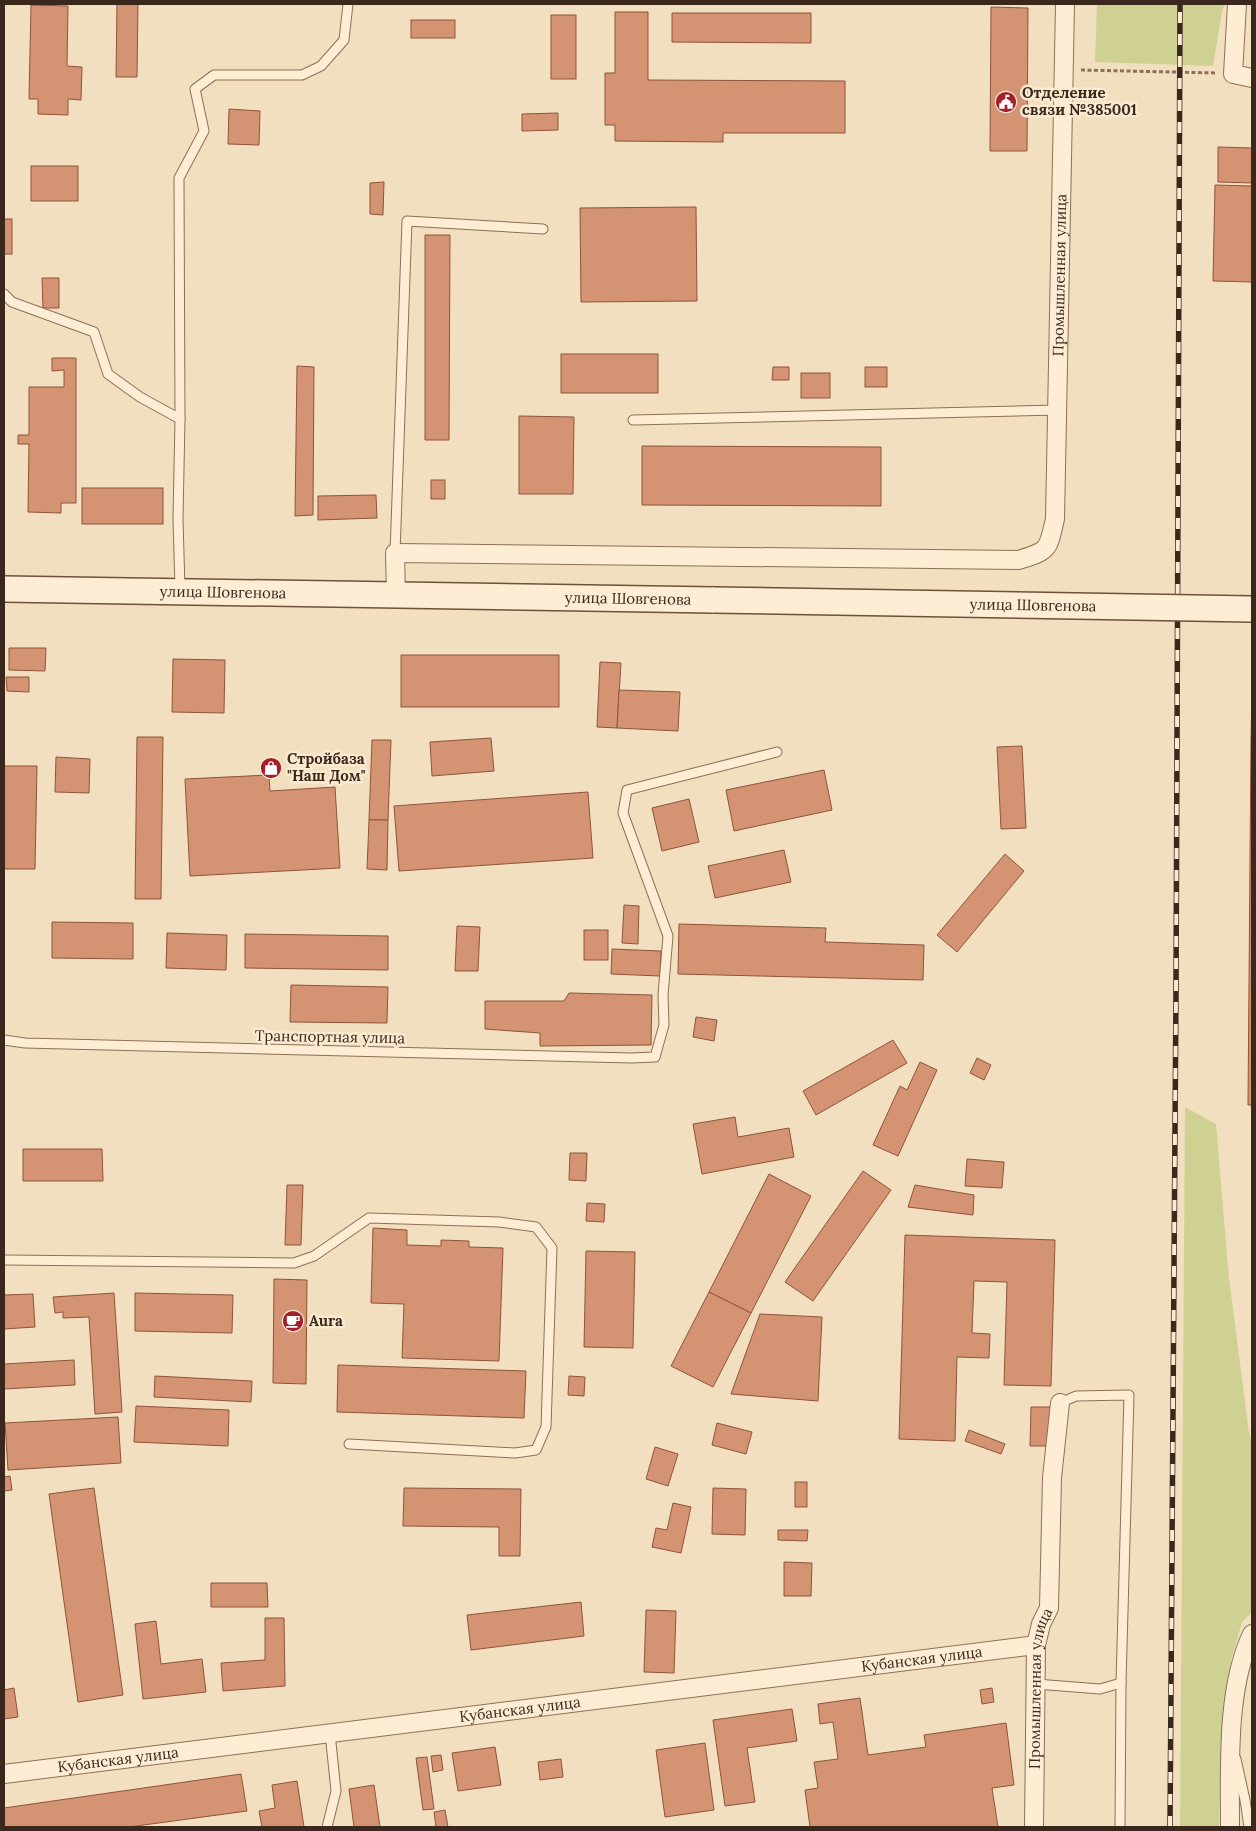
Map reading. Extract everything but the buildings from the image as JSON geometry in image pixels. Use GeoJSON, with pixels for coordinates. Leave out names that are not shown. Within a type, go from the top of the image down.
{"type":"FeatureCollection","features":[{"type":"Feature","properties":{"kind":"street","name":"Промышленная улица"},"geometry":{"type":"LineString","coordinates":[[395,553],[1018,560],[1038,555],[1049,545],[1056,519],[1065,4]]}},
{"type":"Feature","properties":{"kind":"street"},"geometry":{"type":"LineString","coordinates":[[1237,4],[1232,74],[1252,78]]}},
{"type":"Feature","properties":{"kind":"street"},"geometry":{"type":"LineString","coordinates":[[395,553],[396,595]]}},
{"type":"Feature","properties":{"kind":"street","name":"улица Шовгенова"},"geometry":{"type":"LineString","coordinates":[[4,589],[1252,609]]}},
{"type":"Feature","properties":{"kind":"street","name":"Промышленная улица"},"geometry":{"type":"LineString","coordinates":[[1034,1827],[1036,1646],[1041,1624],[1049,1608],[1052,1478],[1060,1404]]}},
{"type":"Feature","properties":{"kind":"street"},"geometry":{"type":"LineString","coordinates":[[1230,1827],[1232,1724],[1238,1676],[1252,1634]]}},
{"type":"Feature","properties":{"kind":"street","name":"Кубанская улица"},"geometry":{"type":"LineString","coordinates":[[4,1774],[1036,1646]]}},
{"type":"Feature","properties":{"kind":"lane"},"geometry":{"type":"LineString","coordinates":[[180,592],[178,519],[180,419],[178,178],[204,131],[195,89],[214,75],[302,75],[321,66],[344,40],[348,4]]}},
{"type":"Feature","properties":{"kind":"lane"},"geometry":{"type":"LineString","coordinates":[[395,553],[406,221],[542,229]]}},
{"type":"Feature","properties":{"kind":"lane"},"geometry":{"type":"LineString","coordinates":[[4,294],[12,302],[94,332],[108,374],[140,397],[180,419]]}},
{"type":"Feature","properties":{"kind":"lane"},"geometry":{"type":"LineString","coordinates":[[633,420],[1058,410]]}},
{"type":"Feature","properties":{"kind":"lane","name":"Транспортная улица"},"geometry":{"type":"LineString","coordinates":[[4,1040],[25,1043],[631,1058],[655,1057],[664,1025],[663,995],[668,936],[623,813],[627,790],[777,752]]}},
{"type":"Feature","properties":{"kind":"lane"},"geometry":{"type":"LineString","coordinates":[[4,1260],[294,1263],[314,1256],[369,1218],[499,1222],[536,1227],[552,1248],[546,1427],[536,1450],[515,1453],[349,1444]]}},
{"type":"Feature","properties":{"kind":"lane"},"geometry":{"type":"LineString","coordinates":[[1060,1404],[1076,1396],[1129,1395],[1121,1683],[1120,1827]]}},
{"type":"Feature","properties":{"kind":"lane"},"geometry":{"type":"LineString","coordinates":[[1036,1684],[1100,1688],[1121,1683]]}},
{"type":"Feature","properties":{"kind":"lane"},"geometry":{"type":"LineString","coordinates":[[327,1827],[336,1791],[330,1733]]}},
{"type":"Feature","properties":{"kind":"lane"},"geometry":{"type":"LineString","coordinates":[[1231,1738],[1249,1827]]}},
{"type":"Feature","properties":{"kind":"path"},"geometry":{"type":"LineString","coordinates":[[1065,69],[1232,74]]}},
{"type":"Feature","properties":{"kind":"green space"},"geometry":{"type":"Polygon","coordinates":[[[1097,4],[1225,4],[1213,66],[1095,62],[1097,4]]]}},
{"type":"Feature","properties":{"kind":"green space"},"geometry":{"type":"Polygon","coordinates":[[[1185,1107],[1216,1124],[1229,1278],[1252,1444],[1252,1612],[1242,1622],[1231,1660],[1221,1733],[1219,1827],[1180,1827],[1185,1107]]]}},
{"type":"Feature","properties":{"kind":"railway"},"geometry":{"type":"LineString","coordinates":[[1170,1827],[1180,4]]}},
{"type":"Feature","properties":{"kind":"place","name":"Отделение связи №385001"},"geometry":{"type":"Point","coordinates":[1006,102]}},
{"type":"Feature","properties":{"kind":"place","name":"Стройбаза \"Наш Дом\""},"geometry":{"type":"Point","coordinates":[271,768]}},
{"type":"Feature","properties":{"kind":"place","name":"Aura"},"geometry":{"type":"Point","coordinates":[293,1321]}}]}
